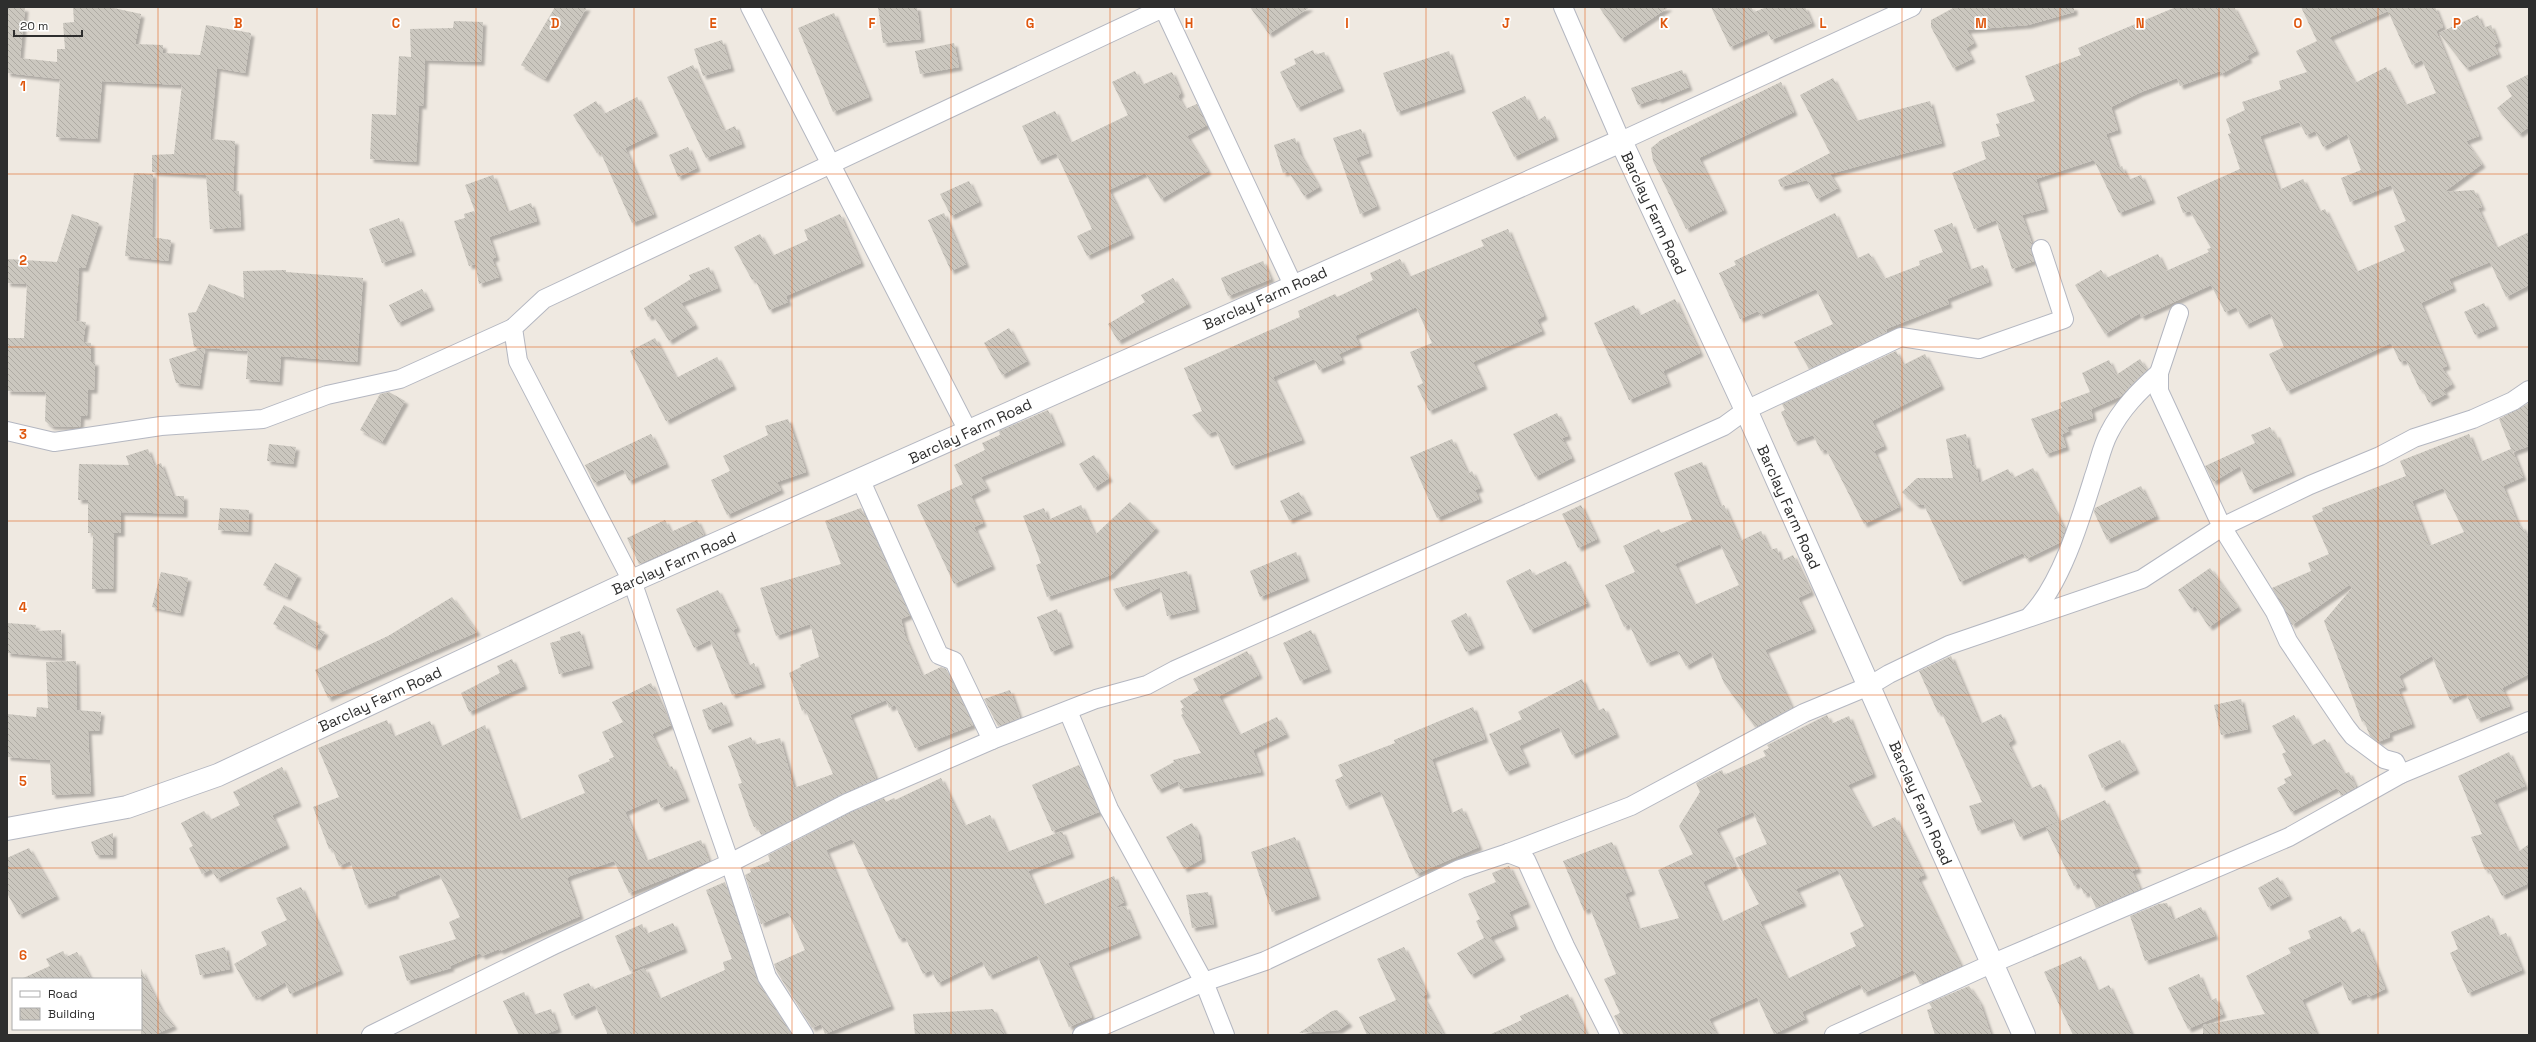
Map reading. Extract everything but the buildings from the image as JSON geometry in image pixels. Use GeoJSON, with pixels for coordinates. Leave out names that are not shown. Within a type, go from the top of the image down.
{"type":"FeatureCollection","features":[{"type":"Feature","properties":{"kind":"street"},"geometry":{"type":"LineString","coordinates":[[750,7],[829,164],[968,431]]}},
{"type":"Feature","properties":{"kind":"street"},"geometry":{"type":"LineString","coordinates":[[7,431],[54,442],[161,426],[263,419],[327,395],[400,379],[513,328],[544,299],[1164,7],[1293,285]]}},
{"type":"Feature","properties":{"kind":"street"},"geometry":{"type":"LineString","coordinates":[[1563,7],[1621,141],[1912,7]]}},
{"type":"Feature","properties":{"kind":"street","name":"Barclay Farm Road"},"geometry":{"type":"LineString","coordinates":[[7,829],[127,807],[218,775],[632,581],[862,481],[968,431],[1293,285],[1621,141],[1746,410],[1870,686],[1991,964],[2024,1035]]}},
{"type":"Feature","properties":{"kind":"street"},"geometry":{"type":"LineString","coordinates":[[372,1035],[554,945],[730,863],[847,803],[992,740],[1096,699],[1147,685],[1175,670],[1724,426],[1746,410],[1901,337],[1979,349],[2064,319],[2041,249]]}},
{"type":"Feature","properties":{"kind":"street"},"geometry":{"type":"LineString","coordinates":[[2179,313],[2159,373],[2159,391],[2222,527],[2275,612],[2288,640],[2346,727],[2353,736],[2384,759],[2395,762],[2401,774]]}},
{"type":"Feature","properties":{"kind":"street"},"geometry":{"type":"LineString","coordinates":[[513,328],[518,361],[632,581],[730,863],[767,977],[804,1035]]}},
{"type":"Feature","properties":{"kind":"street"},"geometry":{"type":"LineString","coordinates":[[2030,616],[2044,602],[2080,521],[2108,435],[2121,412],[2159,373]]}},
{"type":"Feature","properties":{"kind":"street"},"geometry":{"type":"LineString","coordinates":[[1082,1035],[1204,982],[1264,961],[1460,869],[1508,853],[1631,806],[1804,713],[1870,686],[1889,674],[1948,645],[2142,579],[2222,527],[2310,485],[2380,456],[2414,438],[2473,418],[2513,400],[2529,390]]}},
{"type":"Feature","properties":{"kind":"street"},"geometry":{"type":"LineString","coordinates":[[862,481],[939,655],[954,661],[992,740]]}},
{"type":"Feature","properties":{"kind":"street"},"geometry":{"type":"LineString","coordinates":[[1068,711],[1109,809],[1204,982],[1226,1035]]}},
{"type":"Feature","properties":{"kind":"street"},"geometry":{"type":"LineString","coordinates":[[1834,1035],[1991,964],[2289,837],[2401,774],[2529,721]]}},
{"type":"Feature","properties":{"kind":"street"},"geometry":{"type":"LineString","coordinates":[[1508,853],[1526,860],[1565,946],[1610,1035]]}}]}
